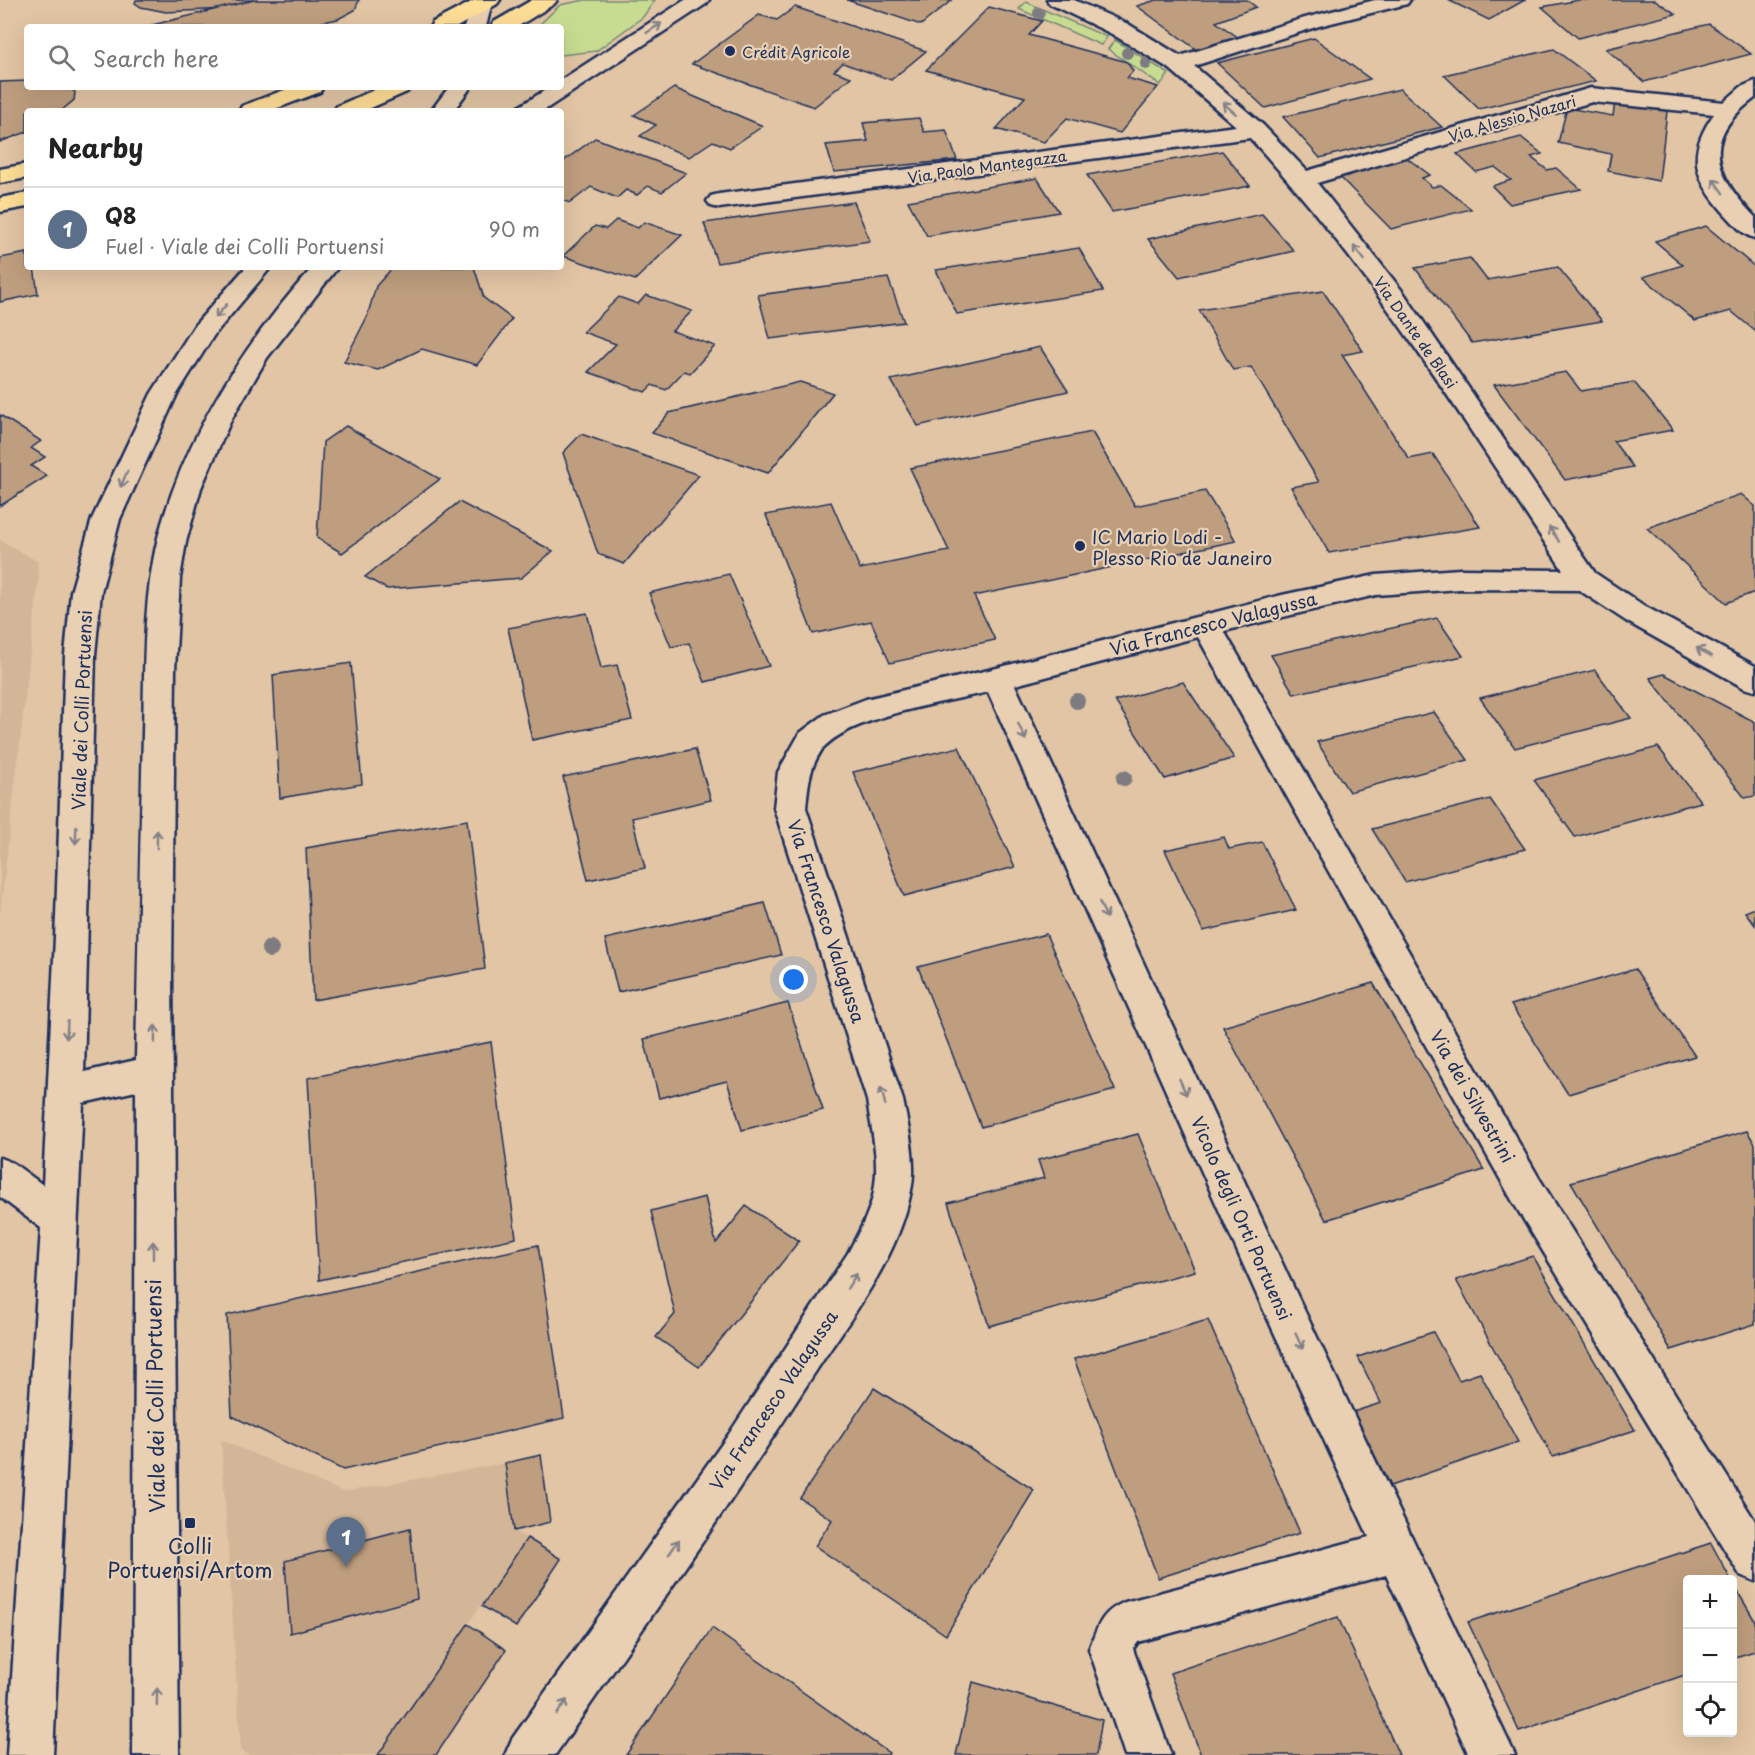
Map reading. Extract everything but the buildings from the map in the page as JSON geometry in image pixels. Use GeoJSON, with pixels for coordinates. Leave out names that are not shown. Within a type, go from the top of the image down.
{"type":"FeatureCollection","features":[{"type":"Feature","properties":{"kind":"main road"},"geometry":{"type":"LineString","coordinates":[[507,24],[546,0]]}},
{"type":"Feature","properties":{"kind":"main road"},"geometry":{"type":"LineString","coordinates":[[447,24],[486,3]]}},
{"type":"Feature","properties":{"kind":"main road"},"geometry":{"type":"LineString","coordinates":[[258,108],[304,90]]}},
{"type":"Feature","properties":{"kind":"main road"},"geometry":{"type":"LineString","coordinates":[[352,108],[392,90]]}},
{"type":"Feature","properties":{"kind":"main road"},"geometry":{"type":"LineString","coordinates":[[0,176],[24,172]]}},
{"type":"Feature","properties":{"kind":"main road"},"geometry":{"type":"LineString","coordinates":[[0,206],[24,201]]}},
{"type":"Feature","properties":{"kind":"street"},"geometry":{"type":"LineString","coordinates":[[564,87],[699,0]]}},
{"type":"Feature","properties":{"kind":"street","name":"Via Dante de Blasi"},"geometry":{"type":"LineString","coordinates":[[1057,0],[1105,21],[1178,64],[1255,130],[1302,180],[1394,297],[1585,580],[1636,614],[1755,680]]}},
{"type":"Feature","properties":{"kind":"street"},"geometry":{"type":"LineString","coordinates":[[1178,64],[1312,22],[1401,0]]}},
{"type":"Feature","properties":{"kind":"street"},"geometry":{"type":"LineString","coordinates":[[476,24],[486,3]]}},
{"type":"Feature","properties":{"kind":"street"},"geometry":{"type":"LineString","coordinates":[[564,65],[610,56]]}},
{"type":"Feature","properties":{"kind":"street"},"geometry":{"type":"LineString","coordinates":[[1755,88],[1744,94],[1728,109],[1711,135],[1707,144],[1706,164],[1709,174],[1731,206],[1755,231]]}},
{"type":"Feature","properties":{"kind":"street"},"geometry":{"type":"LineString","coordinates":[[444,108],[458,90]]}},
{"type":"Feature","properties":{"kind":"street"},"geometry":{"type":"LineString","coordinates":[[532,108],[559,90]]}},
{"type":"Feature","properties":{"kind":"street","name":"Via Alessio Nazari"},"geometry":{"type":"LineString","coordinates":[[1302,180],[1591,95],[1728,109]]}},
{"type":"Feature","properties":{"kind":"street","name":"Via Paolo Mantegazza"},"geometry":{"type":"LineString","coordinates":[[719,201],[1255,130]]}},
{"type":"Feature","properties":{"kind":"street","name":"Viale dei Colli Portuensi"},"geometry":{"type":"LineString","coordinates":[[30,1755],[60,1220],[73,916],[80,655],[86,592],[106,519],[164,394],[204,332],[256,270]]}},
{"type":"Feature","properties":{"kind":"street","name":"Viale dei Colli Portuensi"},"geometry":{"type":"LineString","coordinates":[[156,1755],[158,1682],[153,1307],[154,1072],[162,604],[176,524],[195,470],[223,411],[271,332],[323,270]]}},
{"type":"Feature","properties":{"kind":"street","name":"Via Francesco Valagussa"},"geometry":{"type":"LineString","coordinates":[[528,1755],[743,1448],[862,1266],[882,1226],[894,1184],[892,1141],[885,1100],[790,808],[794,772],[811,741],[836,723],[866,710],[997,679],[1282,605],[1392,583],[1460,579],[1585,580]]}},
{"type":"Feature","properties":{"kind":"street","name":"Via dei Silvestrini"},"geometry":{"type":"LineString","coordinates":[[1205,624],[1526,1190],[1755,1560]]}},
{"type":"Feature","properties":{"kind":"street","name":"Vicolo degli Orti Portuensi"},"geometry":{"type":"LineString","coordinates":[[997,679],[1274,1289],[1492,1755]]}},
{"type":"Feature","properties":{"kind":"street"},"geometry":{"type":"LineString","coordinates":[[64,1092],[154,1072]]}},
{"type":"Feature","properties":{"kind":"street"},"geometry":{"type":"LineString","coordinates":[[0,1175],[60,1220]]}},
{"type":"Feature","properties":{"kind":"street"},"geometry":{"type":"LineString","coordinates":[[1148,1755],[1111,1649],[1125,1624],[1397,1551]]}},
{"type":"Feature","properties":{"kind":"shaded area"},"geometry":{"type":"Polygon","coordinates":[[[0,540],[37,561],[39,577],[0,914],[0,540]]]}},
{"type":"Feature","properties":{"kind":"shaded area"},"geometry":{"type":"Polygon","coordinates":[[[221,1440],[343,1492],[505,1463],[514,1531],[527,1538],[378,1755],[250,1755],[241,1751],[221,1440]]]}},
{"type":"Feature","properties":{"kind":"green space"},"geometry":{"type":"Polygon","coordinates":[[[585,0],[655,0],[643,17],[596,51],[564,55],[564,24],[540,24],[560,5],[585,0]]]}},
{"type":"Feature","properties":{"kind":"green space"},"geometry":{"type":"Polygon","coordinates":[[[1026,2],[1107,37],[1101,45],[1019,9],[1026,2]]]}},
{"type":"Feature","properties":{"kind":"green space"},"geometry":{"type":"Polygon","coordinates":[[[1115,40],[1169,74],[1160,85],[1108,49],[1115,40]]]}},
{"type":"Feature","properties":{"kind":"place","name":"Crédit Agricole"},"geometry":{"type":"Point","coordinates":[730,51]}},
{"type":"Feature","properties":{"kind":"place","name":"IC Mario Lodi - Plesso Rio de Janeiro"},"geometry":{"type":"Point","coordinates":[1080,546]}},
{"type":"Feature","properties":{"kind":"place","name":"Colli Portuensi/Artom"},"geometry":{"type":"Point","coordinates":[190,1523]}},
{"type":"Feature","properties":{"kind":"place","name":"Q8"},"geometry":{"type":"Point","coordinates":[346,1567]}}]}
